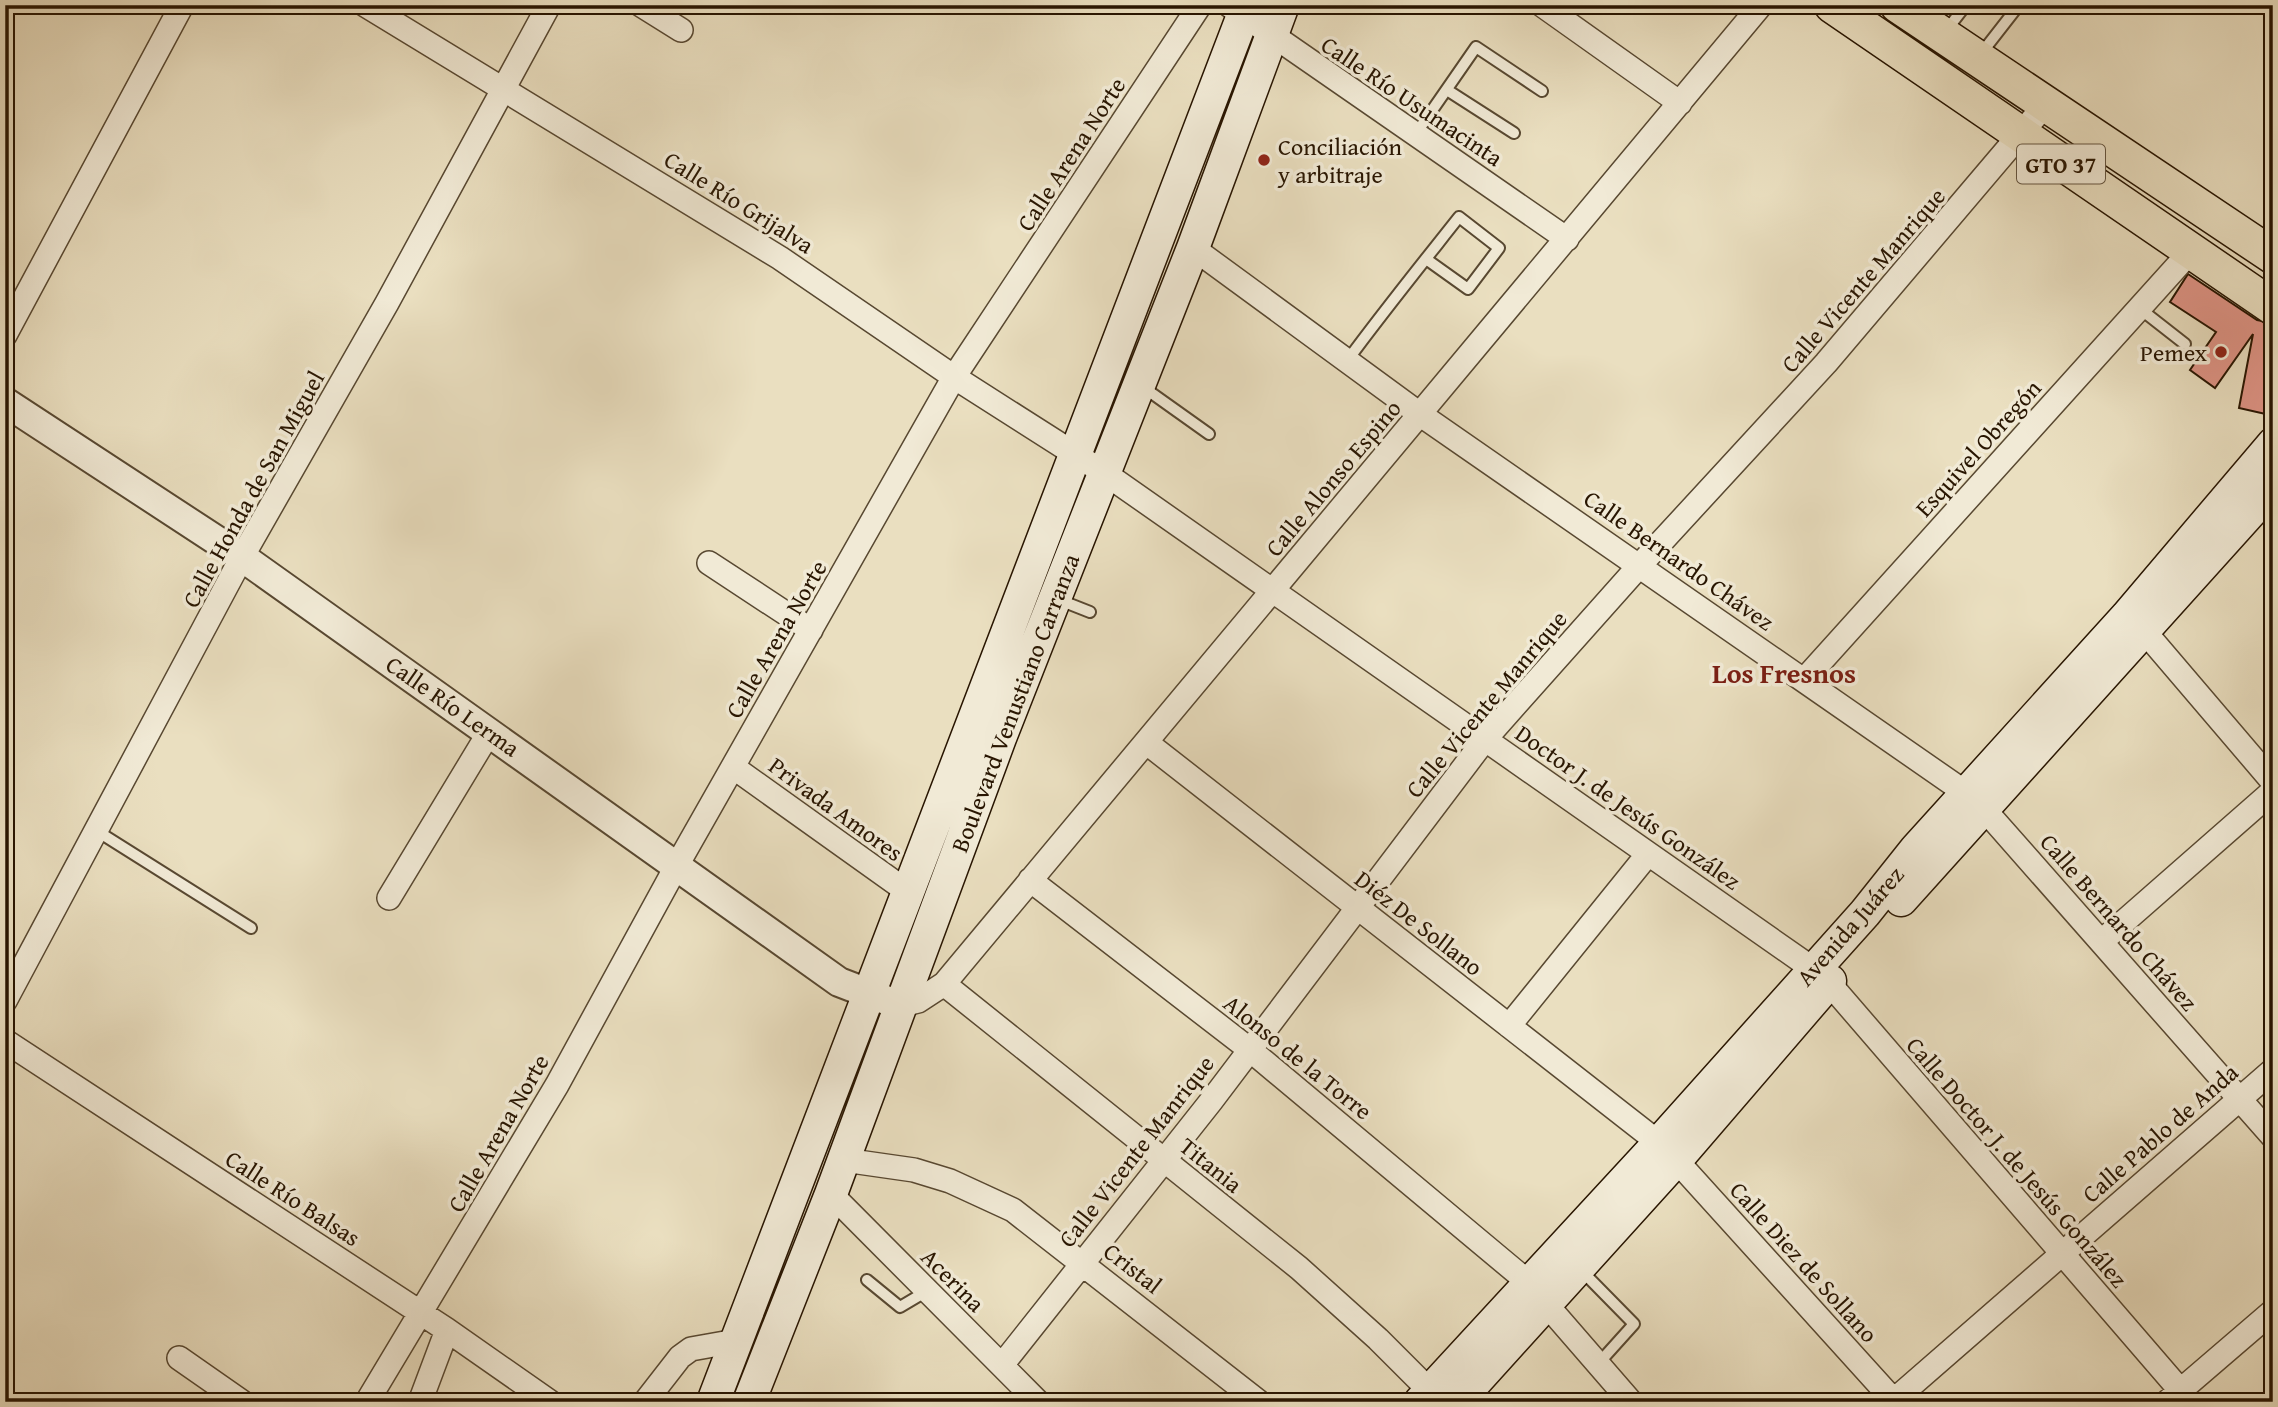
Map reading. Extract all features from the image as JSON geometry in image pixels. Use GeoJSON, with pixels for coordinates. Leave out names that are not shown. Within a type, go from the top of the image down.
{"type":"FeatureCollection","features":[{"type":"Feature","properties":{"kind":"main road","name":"Boulevard Venustiano Carranza"},"geometry":{"type":"LineString","coordinates":[[748,1402],[831,1194],[1103,472],[1193,248],[1283,5]]}},
{"type":"Feature","properties":{"kind":"main road","name":"GTO 37"},"geometry":{"type":"LineString","coordinates":[[1832,5],[2021,137],[2273,307]]}},
{"type":"Feature","properties":{"kind":"main road","name":"GTO 37"},"geometry":{"type":"LineString","coordinates":[[1898,5],[1976,60],[2273,256]]}},
{"type":"Feature","properties":{"kind":"main road","name":"Boulevard Venustiano Carranza"},"geometry":{"type":"LineString","coordinates":[[713,1402],[1077,456],[1239,9]]}},
{"type":"Feature","properties":{"kind":"main road","name":"Avenida Juárez"},"geometry":{"type":"LineString","coordinates":[[1437,1399],[1668,1151],[1975,801],[2127,615],[2273,444]]}},
{"type":"Feature","properties":{"kind":"main road","name":"Avenida Juárez"},"geometry":{"type":"LineString","coordinates":[[1975,801],[2145,632],[2273,487]]}},
{"type":"Feature","properties":{"kind":"main road","name":"Avenida Juárez"},"geometry":{"type":"LineString","coordinates":[[1537,1293],[1578,1267],[1668,1151]]}},
{"type":"Feature","properties":{"kind":"street"},"geometry":{"type":"LineString","coordinates":[[5,334],[182,5]]}},
{"type":"Feature","properties":{"kind":"street","name":"Calle Río Grijalva"},"geometry":{"type":"LineString","coordinates":[[365,5],[780,258],[954,377],[1103,472]]}},
{"type":"Feature","properties":{"kind":"street","name":"Calle Honda de San Miguel"},"geometry":{"type":"LineString","coordinates":[[5,1001],[242,557],[381,314],[549,5]]}},
{"type":"Feature","properties":{"kind":"street"},"geometry":{"type":"LineString","coordinates":[[641,5],[681,30]]}},
{"type":"Feature","properties":{"kind":"street","name":"Calle Arena Norte"},"geometry":{"type":"LineString","coordinates":[[367,1402],[557,1085],[676,867],[954,377],[1200,5]]}},
{"type":"Feature","properties":{"kind":"street"},"geometry":{"type":"LineString","coordinates":[[1542,5],[1681,103]]}},
{"type":"Feature","properties":{"kind":"street","name":"Calle Alonso Espino"},"geometry":{"type":"LineString","coordinates":[[944,984],[1761,5]]}},
{"type":"Feature","properties":{"kind":"street","name":"Calle Río Usumacinta"},"geometry":{"type":"LineString","coordinates":[[1239,9],[1271,37],[1567,239]]}},
{"type":"Feature","properties":{"kind":"street","name":"Calle Vicente Manrique"},"geometry":{"type":"LineString","coordinates":[[1002,1366],[1250,1049],[1486,738],[1640,565],[1826,363],[2021,137],[2045,105]]}},
{"type":"Feature","properties":{"kind":"street","name":"Calle Bernardo Chávez"},"geometry":{"type":"LineString","coordinates":[[1193,248],[1421,415],[1805,679],[1975,801],[2102,941],[2273,1137]]}},
{"type":"Feature","properties":{"kind":"street","name":"Esquivel Obregón"},"geometry":{"type":"LineString","coordinates":[[1805,679],[2190,252]]}},
{"type":"Feature","properties":{"kind":"street","name":"Calle Río Lerma"},"geometry":{"type":"LineString","coordinates":[[5,402],[242,557],[839,982],[902,1005]]}},
{"type":"Feature","properties":{"kind":"street","name":"Doctor J. de Jesús González"},"geometry":{"type":"LineString","coordinates":[[1103,472],[1486,738],[1821,976]]}},
{"type":"Feature","properties":{"kind":"street"},"geometry":{"type":"LineString","coordinates":[[709,563],[811,631]]}},
{"type":"Feature","properties":{"kind":"street"},"geometry":{"type":"LineString","coordinates":[[2145,632],[2273,782]]}},
{"type":"Feature","properties":{"kind":"street"},"geometry":{"type":"LineString","coordinates":[[388,898],[490,731]]}},
{"type":"Feature","properties":{"kind":"street","name":"Diéz De Sollano"},"geometry":{"type":"LineString","coordinates":[[1147,743],[1668,1151]]}},
{"type":"Feature","properties":{"kind":"street","name":"Privada Amores"},"geometry":{"type":"LineString","coordinates":[[733,767],[908,892]]}},
{"type":"Feature","properties":{"kind":"street"},"geometry":{"type":"LineString","coordinates":[[2102,941],[2273,791]]}},
{"type":"Feature","properties":{"kind":"street"},"geometry":{"type":"LineString","coordinates":[[1509,1026],[1648,854]]}},
{"type":"Feature","properties":{"kind":"street","name":"Alonso de la Torre"},"geometry":{"type":"LineString","coordinates":[[1030,880],[1250,1049],[1537,1293],[1631,1402]]}},
{"type":"Feature","properties":{"kind":"street","name":"Calle Doctor J. de Jesús González"},"geometry":{"type":"LineString","coordinates":[[1821,976],[2061,1254],[2173,1396]]}},
{"type":"Feature","properties":{"kind":"street"},"geometry":{"type":"LineString","coordinates":[[902,1005],[918,1001],[944,984]]}},
{"type":"Feature","properties":{"kind":"street","name":"Titania"},"geometry":{"type":"LineString","coordinates":[[944,984],[1341,1304],[1437,1399]]}},
{"type":"Feature","properties":{"kind":"street","name":"Calle Río Balsas"},"geometry":{"type":"LineString","coordinates":[[5,1041],[447,1330],[550,1402]]}},
{"type":"Feature","properties":{"kind":"street","name":"Calle Pablo de Anda"},"geometry":{"type":"LineString","coordinates":[[1893,1401],[2273,1070]]}},
{"type":"Feature","properties":{"kind":"street","name":"Calle Diez de Sollano"},"geometry":{"type":"LineString","coordinates":[[1668,1151],[1893,1401]]}},
{"type":"Feature","properties":{"kind":"street","name":"Cristal"},"geometry":{"type":"LineString","coordinates":[[844,1160],[914,1170],[971,1189],[1013,1210],[1082,1261],[1259,1402]]}},
{"type":"Feature","properties":{"kind":"street","name":"Acerina"},"geometry":{"type":"LineString","coordinates":[[831,1194],[1038,1402]]}},
{"type":"Feature","properties":{"kind":"street"},"geometry":{"type":"LineString","coordinates":[[2173,1396],[2273,1311]]}},
{"type":"Feature","properties":{"kind":"street"},"geometry":{"type":"LineString","coordinates":[[420,1402],[447,1330]]}},
{"type":"Feature","properties":{"kind":"street"},"geometry":{"type":"LineString","coordinates":[[645,1402],[680,1357],[691,1349],[736,1341]]}},
{"type":"Feature","properties":{"kind":"street"},"geometry":{"type":"LineString","coordinates":[[179,1358],[242,1402]]}},
{"type":"Feature","properties":{"kind":"lane"},"geometry":{"type":"LineString","coordinates":[[1942,37],[1965,5]]}},
{"type":"Feature","properties":{"kind":"lane"},"geometry":{"type":"LineString","coordinates":[[1976,60],[2019,5]]}},
{"type":"Feature","properties":{"kind":"lane"},"geometry":{"type":"LineString","coordinates":[[1415,135],[1476,47],[1542,91]]}},
{"type":"Feature","properties":{"kind":"lane"},"geometry":{"type":"LineString","coordinates":[[1447,90],[1514,133]]}},
{"type":"Feature","properties":{"kind":"lane"},"geometry":{"type":"LineString","coordinates":[[1347,361],[1426,259],[1459,217],[1499,248],[1468,289],[1426,259]]}},
{"type":"Feature","properties":{"kind":"lane"},"geometry":{"type":"LineString","coordinates":[[2139,308],[2185,344]]}},
{"type":"Feature","properties":{"kind":"lane"},"geometry":{"type":"LineString","coordinates":[[1139,384],[1209,434]]}},
{"type":"Feature","properties":{"kind":"lane"},"geometry":{"type":"LineString","coordinates":[[1056,598],[1090,612]]}},
{"type":"Feature","properties":{"kind":"lane"},"geometry":{"type":"LineString","coordinates":[[97,831],[251,928]]}},
{"type":"Feature","properties":{"kind":"lane"},"geometry":{"type":"LineString","coordinates":[[1578,1267],[1634,1324],[1598,1364]]}},
{"type":"Feature","properties":{"kind":"lane"},"geometry":{"type":"LineString","coordinates":[[867,1280],[900,1307],[927,1291]]}},
{"type":"Feature","properties":{"kind":"building","name":"Pemex"},"geometry":{"type":"Polygon","coordinates":[[[2188,274],[2257,320],[2273,323],[2270,415],[2239,408],[2253,334],[2215,388],[2190,370],[2216,332],[2170,302],[2188,274]]]}},
{"type":"Feature","properties":{"kind":"place","name":"Conciliación y arbitraje"},"geometry":{"type":"Point","coordinates":[1264,160]}},
{"type":"Feature","properties":{"kind":"place","name":"Pemex"},"geometry":{"type":"Point","coordinates":[2221,352]}},
{"type":"Feature","properties":{"kind":"district","name":"Los Fresnos"},"geometry":{"type":"Point","coordinates":[1784,672]}}]}
